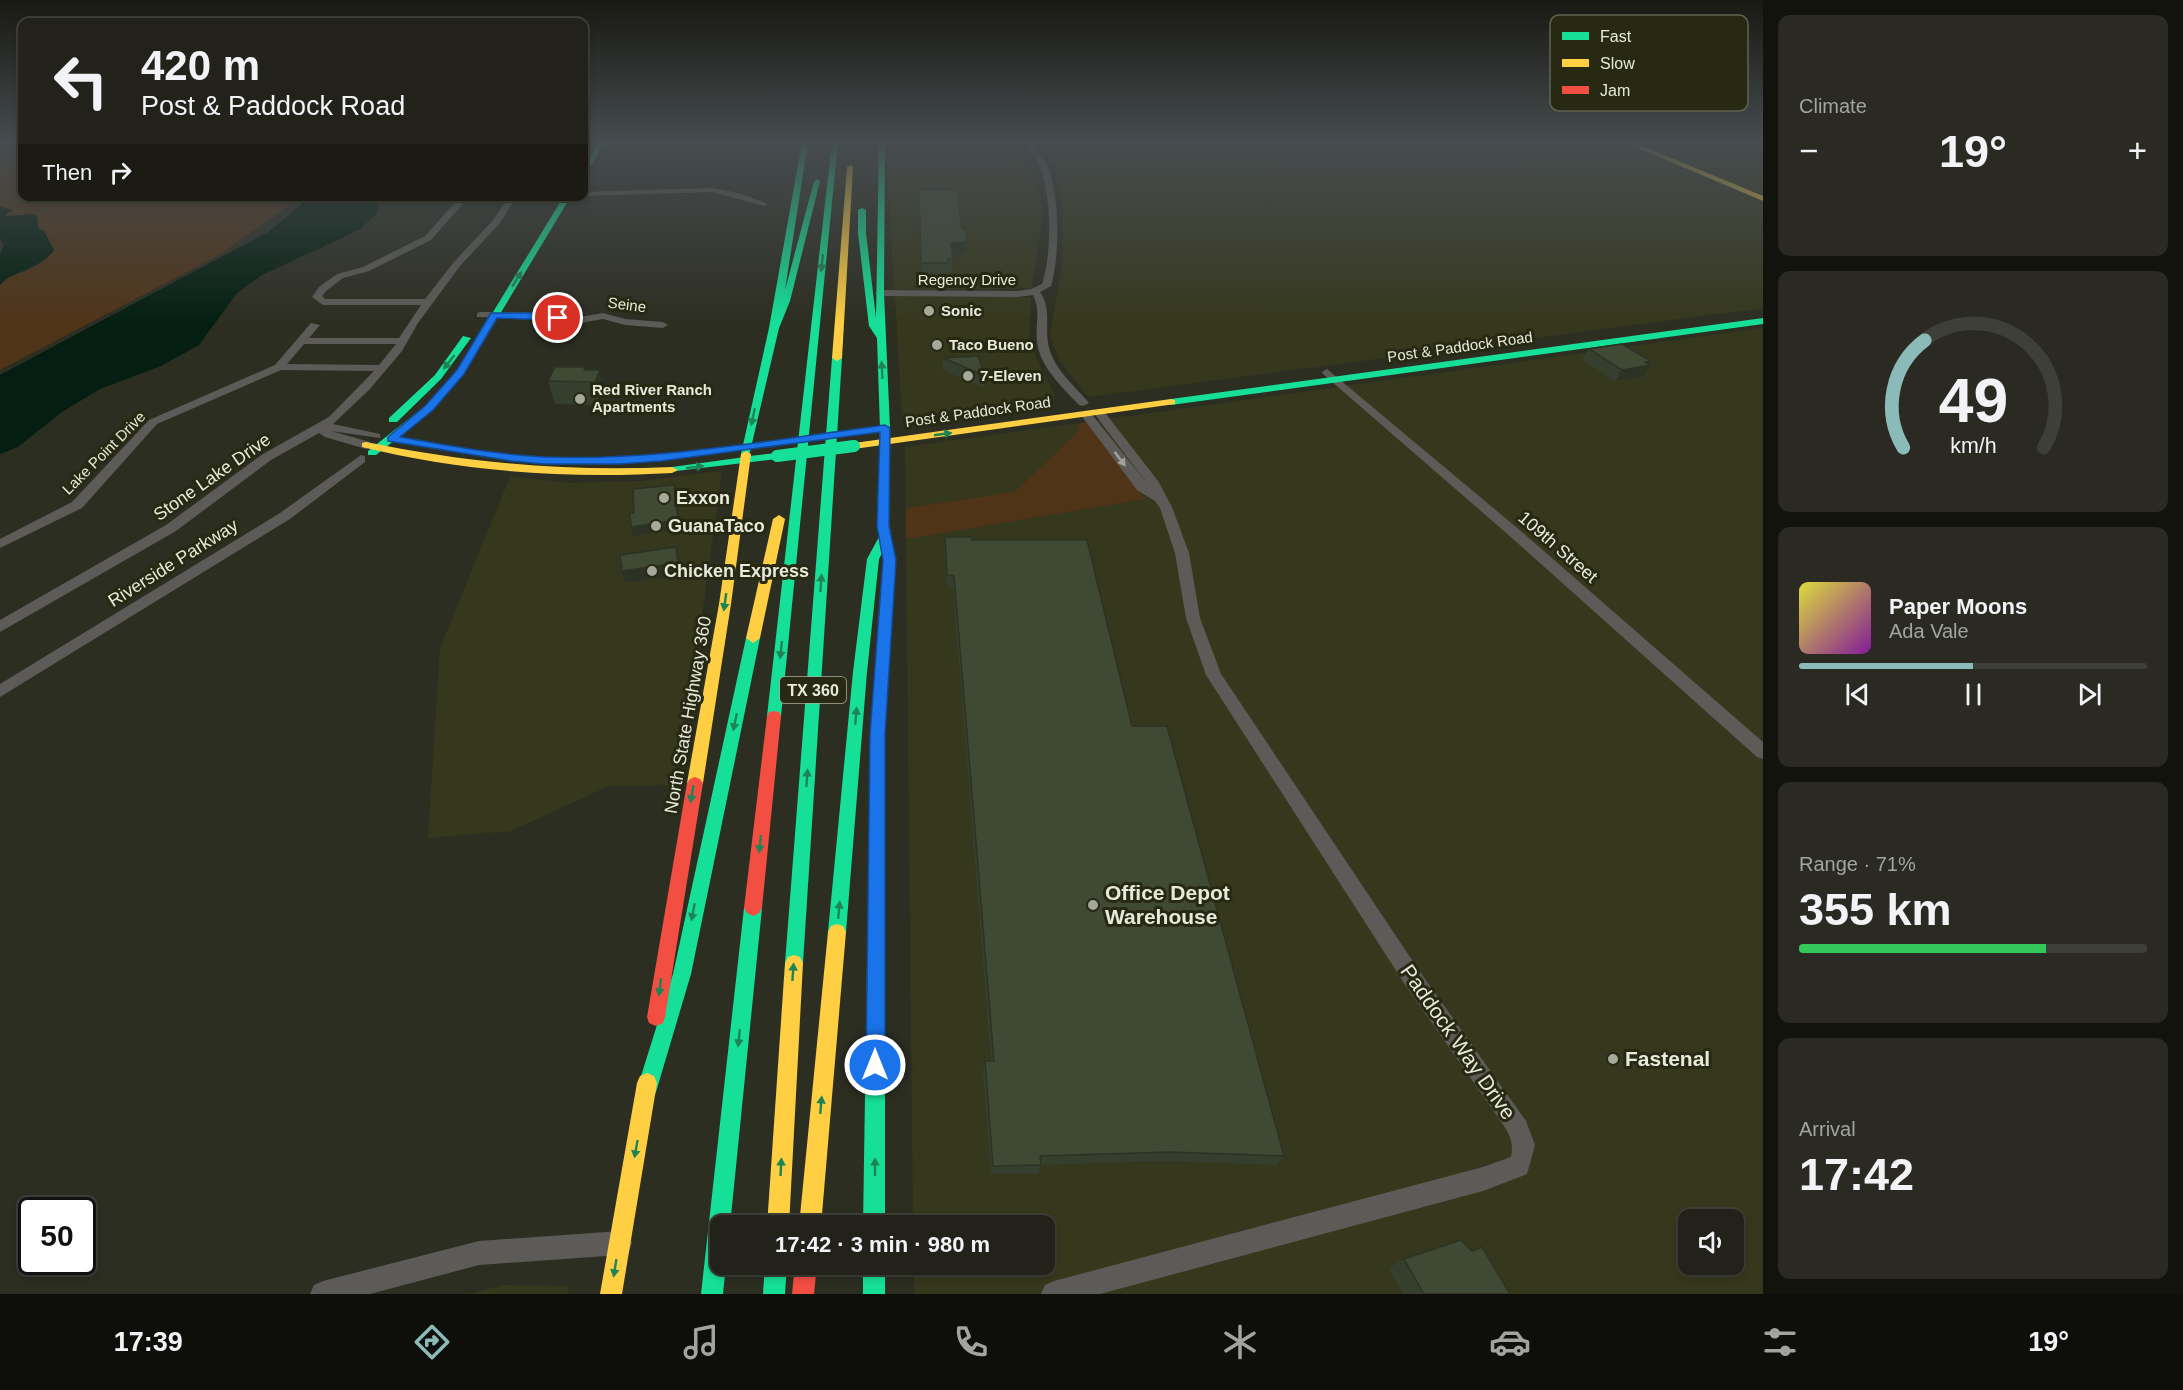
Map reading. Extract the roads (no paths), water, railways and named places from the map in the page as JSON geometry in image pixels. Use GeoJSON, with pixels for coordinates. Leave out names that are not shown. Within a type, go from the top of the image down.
{"type":"FeatureCollection","features":[{"type":"Feature","properties":{"kind":"main road","name":"Riverside Parkway"},"geometry":{"type":"LineString","coordinates":[[371,447],[438,377],[457,352],[552,202]]}},
{"type":"Feature","properties":{"kind":"main road","name":"Riverside Parkway"},"geometry":{"type":"LineString","coordinates":[[371,447],[391,439],[429,408],[461,372],[564,202]]}},
{"type":"Feature","properties":{"kind":"main road","name":"North State Highway 360"},"geometry":{"type":"LineString","coordinates":[[611,1294],[646,1092],[661,976],[725,604],[746,454],[774,328],[795,202]]}},
{"type":"Feature","properties":{"kind":"main road"},"geometry":{"type":"LineString","coordinates":[[774,328],[786,301],[811,202]]}},
{"type":"Feature","properties":{"kind":"main road","name":"TX 360"},"geometry":{"type":"LineString","coordinates":[[712,1294],[828,202]]}},
{"type":"Feature","properties":{"kind":"main road","name":"TX 360"},"geometry":{"type":"LineString","coordinates":[[779,1215],[848,202]]}},
{"type":"Feature","properties":{"kind":"main road","name":"TX 360"},"geometry":{"type":"LineString","coordinates":[[860,202],[873,326],[881,337]]}},
{"type":"Feature","properties":{"kind":"main road"},"geometry":{"type":"LineString","coordinates":[[874,1215],[878,734],[890,560],[884,538],[885,435],[880,293],[881,202]]}},
{"type":"Feature","properties":{"kind":"main road","name":"Post & Paddock Road"},"geometry":{"type":"LineString","coordinates":[[371,447],[501,467],[555,466],[635,472],[854,439],[1089,410],[1761,318]]}},
{"type":"Feature","properties":{"kind":"main road","name":"Post & Paddock Road"},"geometry":{"type":"LineString","coordinates":[[391,439],[555,466]]}},
{"type":"Feature","properties":{"kind":"main road"},"geometry":{"type":"LineString","coordinates":[[646,1092],[682,974],[787,480],[799,466]]}},
{"type":"Feature","properties":{"kind":"main road"},"geometry":{"type":"LineString","coordinates":[[811,1215],[861,661],[873,559],[884,538]]}},
{"type":"Feature","properties":{"kind":"main road"},"geometry":{"type":"LineString","coordinates":[[774,1294],[775,1275]]}},
{"type":"Feature","properties":{"kind":"main road"},"geometry":{"type":"LineString","coordinates":[[803,1294],[805,1275]]}},
{"type":"Feature","properties":{"kind":"main road"},"geometry":{"type":"LineString","coordinates":[[874,1275],[874,1294]]}},
{"type":"Feature","properties":{"kind":"street"},"geometry":{"type":"LineString","coordinates":[[428,302],[323,302],[317,297],[321,289],[340,276],[366,269],[428,238],[460,202]]}},
{"type":"Feature","properties":{"kind":"street","name":"Stone Lake Drive"},"geometry":{"type":"LineString","coordinates":[[0,627],[171,528],[267,457],[321,428],[365,388],[382,368],[457,264],[498,221],[509,202]]}},
{"type":"Feature","properties":{"kind":"street"},"geometry":{"type":"LineString","coordinates":[[759,202],[764,204]]}},
{"type":"Feature","properties":{"kind":"street","name":"Regency Drive"},"geometry":{"type":"LineString","coordinates":[[880,293],[997,295],[1035,291],[1048,284],[1052,220],[1050,202]]}},
{"type":"Feature","properties":{"kind":"street","name":"Paddock Way Drive"},"geometry":{"type":"LineString","coordinates":[[1035,291],[1042,298],[1041,329],[1044,349],[1059,379],[1089,410],[1141,487],[1159,498],[1166,507],[1182,553],[1194,618],[1214,675],[1411,976],[1510,1115],[1524,1138],[1526,1149],[1519,1166],[1483,1179],[1054,1294]]}},
{"type":"Feature","properties":{"kind":"street","name":"Seine"},"geometry":{"type":"LineString","coordinates":[[480,315],[538,315],[574,321],[603,316],[625,322],[663,325]]}},
{"type":"Feature","properties":{"kind":"street","name":"Lake Point Drive"},"geometry":{"type":"LineString","coordinates":[[0,544],[76,505],[153,422],[279,367],[315,325]]}},
{"type":"Feature","properties":{"kind":"street"},"geometry":{"type":"LineString","coordinates":[[302,341],[403,341]]}},
{"type":"Feature","properties":{"kind":"street"},"geometry":{"type":"LineString","coordinates":[[279,367],[382,368]]}},
{"type":"Feature","properties":{"kind":"street","name":"109th Street"},"geometry":{"type":"LineString","coordinates":[[1332,376],[1761,748]]}},
{"type":"Feature","properties":{"kind":"street","name":"Post & Paddock Road"},"geometry":{"type":"LineString","coordinates":[[321,428],[329,435],[371,447]]}},
{"type":"Feature","properties":{"kind":"street","name":"Riverside Parkway"},"geometry":{"type":"LineString","coordinates":[[0,691],[285,516],[371,447]]}},
{"type":"Feature","properties":{"kind":"street"},"geometry":{"type":"LineString","coordinates":[[323,1294],[480,1253],[620,1243]]}},
{"type":"Feature","properties":{"kind":"place","name":"Sonic"},"geometry":{"type":"Point","coordinates":[929,311]}},
{"type":"Feature","properties":{"kind":"place","name":"Taco Bueno"},"geometry":{"type":"Point","coordinates":[937,345]}},
{"type":"Feature","properties":{"kind":"place","name":"7-Eleven"},"geometry":{"type":"Point","coordinates":[968,376]}},
{"type":"Feature","properties":{"kind":"place","name":"Red River Ranch Apartments"},"geometry":{"type":"Point","coordinates":[580,399]}},
{"type":"Feature","properties":{"kind":"place","name":"Exxon"},"geometry":{"type":"Point","coordinates":[664,498]}},
{"type":"Feature","properties":{"kind":"place","name":"GuanaTaco"},"geometry":{"type":"Point","coordinates":[656,526]}},
{"type":"Feature","properties":{"kind":"place","name":"Chicken Express"},"geometry":{"type":"Point","coordinates":[652,571]}},
{"type":"Feature","properties":{"kind":"place","name":"Office Depot Warehouse"},"geometry":{"type":"Point","coordinates":[1093,905]}},
{"type":"Feature","properties":{"kind":"place","name":"Fastenal"},"geometry":{"type":"Point","coordinates":[1613,1059]}}]}
